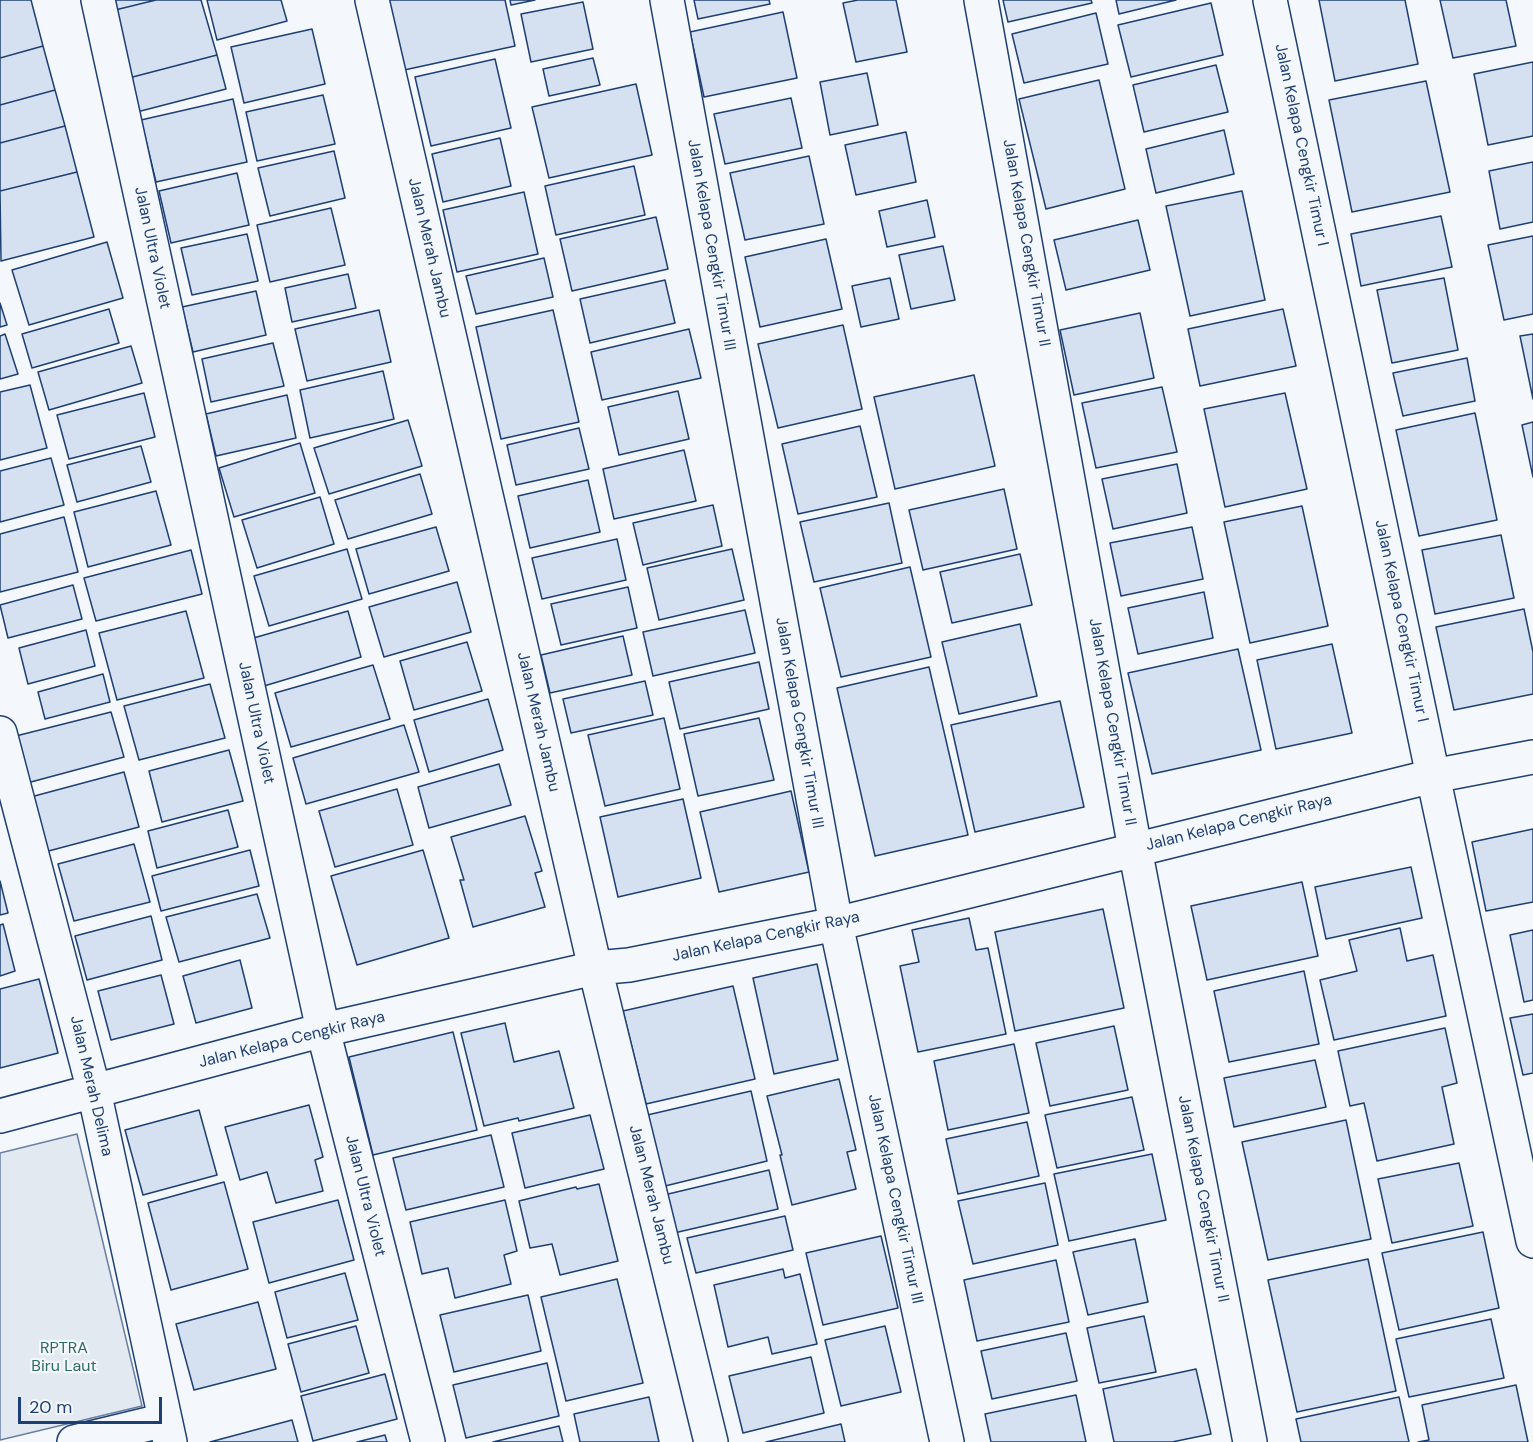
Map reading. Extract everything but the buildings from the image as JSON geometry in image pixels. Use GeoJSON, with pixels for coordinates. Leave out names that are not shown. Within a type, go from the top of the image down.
{"type":"FeatureCollection","features":[{"type":"Feature","properties":{"kind":"street","name":"Jalan Ultra Violet"},"geometry":{"type":"LineString","coordinates":[[98,0],[323,1030],[428,1442]]}},
{"type":"Feature","properties":{"kind":"street","name":"Jalan Merah Jambu"},"geometry":{"type":"LineString","coordinates":[[372,0],[595,968],[711,1442]]}},
{"type":"Feature","properties":{"kind":"street","name":"Jalan Kelapa Cengkir Timur III"},"geometry":{"type":"LineString","coordinates":[[667,0],[836,924],[947,1442]]}},
{"type":"Feature","properties":{"kind":"street","name":"Jalan Kelapa Cengkir Timur II"},"geometry":{"type":"LineString","coordinates":[[981,0],[1136,849],[1250,1442]]}},
{"type":"Feature","properties":{"kind":"street","name":"Jalan Kelapa Cengkir Timur I"},"geometry":{"type":"LineString","coordinates":[[1270,0],[1533,1241]]}},
{"type":"Feature","properties":{"kind":"street","name":"Jalan Merah Delima"},"geometry":{"type":"LineString","coordinates":[[0,732],[94,1091],[167,1431]]}},
{"type":"Feature","properties":{"kind":"street","name":"Jalan Kelapa Cengkir Raya"},"geometry":{"type":"LineString","coordinates":[[0,1116],[323,1030],[595,968],[629,965],[836,924],[1433,776],[1533,757]]}},
{"type":"Feature","properties":{"kind":"street"},"geometry":{"type":"LineString","coordinates":[[74,1442],[167,1431]]}},
{"type":"Feature","properties":{"kind":"green space","name":"RPTRA Biru Laut"},"geometry":{"type":"Polygon","coordinates":[[[77,1134],[142,1406],[0,1440],[0,1153],[77,1134]]]}}]}
